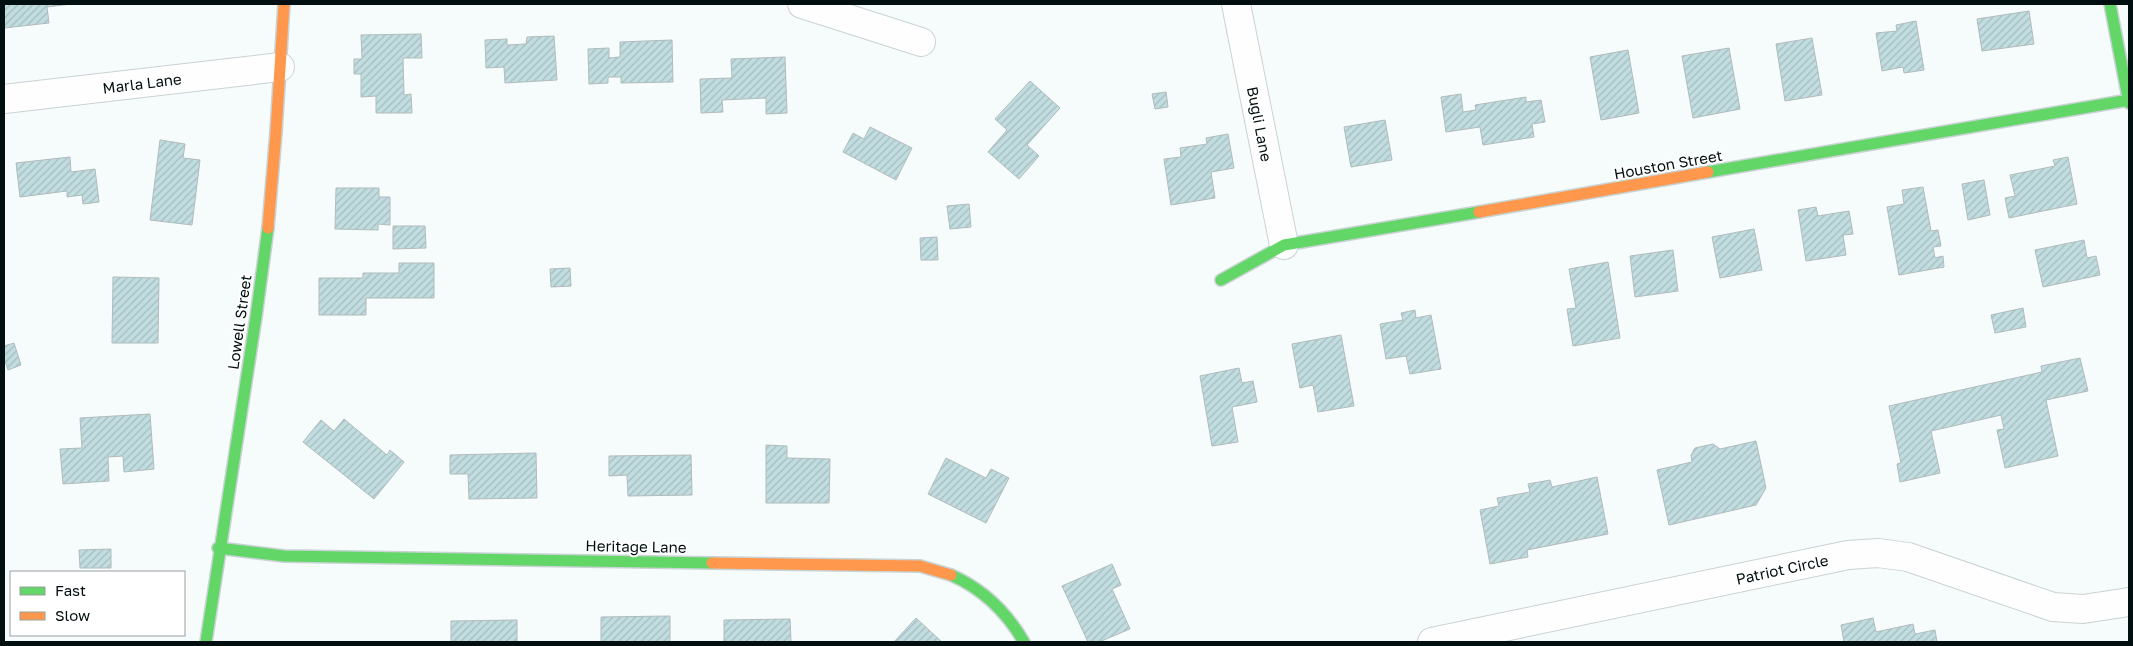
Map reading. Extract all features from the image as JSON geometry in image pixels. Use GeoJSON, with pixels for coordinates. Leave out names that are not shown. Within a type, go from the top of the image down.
{"type":"FeatureCollection","features":[{"type":"Feature","properties":{"kind":"street","name":"Lowell Street"},"geometry":{"type":"LineString","coordinates":[[206,642],[218,548],[247,378],[269,209],[284,4]]}},
{"type":"Feature","properties":{"kind":"street"},"geometry":{"type":"LineString","coordinates":[[802,4],[921,42]]}},
{"type":"Feature","properties":{"kind":"street","name":"Bugli Lane"},"geometry":{"type":"LineString","coordinates":[[1236,4],[1284,245]]}},
{"type":"Feature","properties":{"kind":"street"},"geometry":{"type":"LineString","coordinates":[[2110,4],[2123,38],[2129,102]]}},
{"type":"Feature","properties":{"kind":"street","name":"Marla Lane"},"geometry":{"type":"LineString","coordinates":[[4,99],[280,67]]}},
{"type":"Feature","properties":{"kind":"street","name":"Houston Street"},"geometry":{"type":"LineString","coordinates":[[1221,280],[1284,245],[2129,102]]}},
{"type":"Feature","properties":{"kind":"street","name":"Heritage Lane"},"geometry":{"type":"LineString","coordinates":[[218,548],[284,556],[920,566],[950,574],[977,587],[1000,607],[1024,642]]}},
{"type":"Feature","properties":{"kind":"street","name":"Patriot Circle"},"geometry":{"type":"LineString","coordinates":[[1432,642],[1868,553],[1908,557],[2053,607],[2083,609],[2129,602]]}},
{"type":"Feature","properties":{"kind":"building"},"geometry":{"type":"Polygon","coordinates":[[[4,4],[71,4],[47,7],[49,23],[4,28],[4,4]]]}},
{"type":"Feature","properties":{"kind":"building"},"geometry":{"type":"Polygon","coordinates":[[[2029,11],[2034,44],[1982,51],[1977,19],[2029,11]]]}},
{"type":"Feature","properties":{"kind":"building"},"geometry":{"type":"Polygon","coordinates":[[[1916,21],[1924,70],[1904,73],[1903,67],[1882,71],[1876,33],[1897,31],[1896,25],[1916,21]]]}},
{"type":"Feature","properties":{"kind":"building"},"geometry":{"type":"Polygon","coordinates":[[[421,34],[422,58],[403,58],[404,95],[411,94],[412,113],[376,113],[376,96],[361,97],[361,74],[354,74],[354,59],[362,59],[361,35],[421,34]]]}},
{"type":"Feature","properties":{"kind":"building"},"geometry":{"type":"Polygon","coordinates":[[[554,36],[557,80],[505,83],[504,67],[486,68],[485,40],[507,39],[507,45],[526,44],[527,37],[554,36]]]}},
{"type":"Feature","properties":{"kind":"building"},"geometry":{"type":"Polygon","coordinates":[[[1812,38],[1822,95],[1785,101],[1776,44],[1812,38]]]}},
{"type":"Feature","properties":{"kind":"building"},"geometry":{"type":"Polygon","coordinates":[[[672,40],[673,82],[621,83],[621,77],[608,77],[608,83],[589,84],[588,49],[609,48],[609,58],[620,57],[620,42],[672,40]]]}},
{"type":"Feature","properties":{"kind":"building"},"geometry":{"type":"Polygon","coordinates":[[[1729,48],[1740,109],[1693,118],[1682,56],[1729,48]]]}},
{"type":"Feature","properties":{"kind":"building"},"geometry":{"type":"Polygon","coordinates":[[[1628,50],[1639,113],[1601,120],[1590,57],[1628,50]]]}},
{"type":"Feature","properties":{"kind":"building"},"geometry":{"type":"Polygon","coordinates":[[[785,57],[787,113],[766,114],[766,98],[722,100],[723,112],[701,113],[700,79],[732,78],[731,59],[785,57]]]}},
{"type":"Feature","properties":{"kind":"building"},"geometry":{"type":"Polygon","coordinates":[[[1030,81],[1060,108],[1027,145],[1039,156],[1019,179],[988,152],[1007,130],[995,119],[1030,81]]]}},
{"type":"Feature","properties":{"kind":"building"},"geometry":{"type":"Polygon","coordinates":[[[1166,92],[1168,107],[1155,109],[1152,94],[1166,92]]]}},
{"type":"Feature","properties":{"kind":"building"},"geometry":{"type":"Polygon","coordinates":[[[1461,94],[1463,112],[1476,110],[1475,105],[1526,97],[1526,102],[1541,100],[1545,122],[1532,124],[1534,137],[1483,145],[1480,127],[1446,132],[1441,97],[1461,94]]]}},
{"type":"Feature","properties":{"kind":"building"},"geometry":{"type":"Polygon","coordinates":[[[1385,120],[1392,160],[1351,167],[1344,127],[1385,120]]]}},
{"type":"Feature","properties":{"kind":"building"},"geometry":{"type":"Polygon","coordinates":[[[870,127],[912,148],[896,180],[843,152],[853,133],[864,139],[870,127]]]}},
{"type":"Feature","properties":{"kind":"building"},"geometry":{"type":"Polygon","coordinates":[[[1228,134],[1234,168],[1211,172],[1215,198],[1171,205],[1164,159],[1181,157],[1180,148],[1207,144],[1206,138],[1228,134]]]}},
{"type":"Feature","properties":{"kind":"building"},"geometry":{"type":"Polygon","coordinates":[[[160,140],[185,144],[183,158],[200,160],[192,225],[150,220],[160,140]]]}},
{"type":"Feature","properties":{"kind":"building"},"geometry":{"type":"Polygon","coordinates":[[[70,157],[71,172],[95,169],[99,202],[83,204],[82,195],[67,197],[67,191],[20,197],[16,163],[70,157]]]}},
{"type":"Feature","properties":{"kind":"building"},"geometry":{"type":"Polygon","coordinates":[[[2068,157],[2077,204],[2009,218],[2005,198],[2015,196],[2010,175],[2055,166],[2053,160],[2068,157]]]}},
{"type":"Feature","properties":{"kind":"building"},"geometry":{"type":"Polygon","coordinates":[[[1984,180],[1990,215],[1968,220],[1962,184],[1984,180]]]}},
{"type":"Feature","properties":{"kind":"building"},"geometry":{"type":"Polygon","coordinates":[[[1923,187],[1931,231],[1938,230],[1941,246],[1933,247],[1935,258],[1943,256],[1944,267],[1899,275],[1887,207],[1904,204],[1902,190],[1923,187]]]}},
{"type":"Feature","properties":{"kind":"building"},"geometry":{"type":"Polygon","coordinates":[[[336,188],[379,188],[379,197],[390,197],[390,225],[378,224],[378,230],[335,229],[336,188]]]}},
{"type":"Feature","properties":{"kind":"building"},"geometry":{"type":"Polygon","coordinates":[[[969,204],[971,227],[950,229],[947,206],[969,204]]]}},
{"type":"Feature","properties":{"kind":"building"},"geometry":{"type":"Polygon","coordinates":[[[1816,207],[1818,216],[1849,211],[1853,234],[1843,235],[1846,255],[1806,261],[1798,210],[1816,207]]]}},
{"type":"Feature","properties":{"kind":"building"},"geometry":{"type":"Polygon","coordinates":[[[393,226],[425,226],[426,248],[393,249],[393,226]]]}},
{"type":"Feature","properties":{"kind":"building"},"geometry":{"type":"Polygon","coordinates":[[[1754,229],[1762,270],[1720,278],[1712,237],[1754,229]]]}},
{"type":"Feature","properties":{"kind":"building"},"geometry":{"type":"Polygon","coordinates":[[[937,237],[938,260],[921,260],[920,238],[937,237]]]}},
{"type":"Feature","properties":{"kind":"building"},"geometry":{"type":"Polygon","coordinates":[[[2084,240],[2087,258],[2096,256],[2100,275],[2043,287],[2035,250],[2084,240]]]}},
{"type":"Feature","properties":{"kind":"building"},"geometry":{"type":"Polygon","coordinates":[[[1673,250],[1678,291],[1635,297],[1630,256],[1673,250]]]}},
{"type":"Feature","properties":{"kind":"building"},"geometry":{"type":"Polygon","coordinates":[[[1608,262],[1620,338],[1573,346],[1567,309],[1576,308],[1569,269],[1608,262]]]}},
{"type":"Feature","properties":{"kind":"building"},"geometry":{"type":"Polygon","coordinates":[[[399,263],[434,263],[434,298],[366,298],[366,315],[319,315],[319,278],[363,278],[363,273],[399,273],[399,263]]]}},
{"type":"Feature","properties":{"kind":"building"},"geometry":{"type":"Polygon","coordinates":[[[570,268],[571,286],[551,287],[550,269],[570,268]]]}},
{"type":"Feature","properties":{"kind":"building"},"geometry":{"type":"Polygon","coordinates":[[[113,277],[159,278],[158,343],[112,343],[113,277]]]}},
{"type":"Feature","properties":{"kind":"building"},"geometry":{"type":"Polygon","coordinates":[[[2023,308],[2026,327],[1995,333],[1991,315],[2023,308]]]}},
{"type":"Feature","properties":{"kind":"building"},"geometry":{"type":"Polygon","coordinates":[[[1415,310],[1416,318],[1431,315],[1441,369],[1410,374],[1406,356],[1386,359],[1380,324],[1403,320],[1401,313],[1415,310]]]}},
{"type":"Feature","properties":{"kind":"building"},"geometry":{"type":"Polygon","coordinates":[[[1341,335],[1354,406],[1318,412],[1313,385],[1300,388],[1292,344],[1341,335]]]}},
{"type":"Feature","properties":{"kind":"building"},"geometry":{"type":"Polygon","coordinates":[[[14,343],[21,365],[8,370],[4,358],[4,346],[14,343]]]}},
{"type":"Feature","properties":{"kind":"building"},"geometry":{"type":"Polygon","coordinates":[[[2080,358],[2088,391],[2046,400],[2058,456],[2005,468],[1997,430],[2004,429],[2001,415],[1931,431],[1940,473],[1900,482],[1897,464],[1901,463],[1889,406],[2042,372],[2041,366],[2080,358]]]}},
{"type":"Feature","properties":{"kind":"building"},"geometry":{"type":"Polygon","coordinates":[[[1239,368],[1242,383],[1253,381],[1257,402],[1232,407],[1238,442],[1212,446],[1200,376],[1239,368]]]}},
{"type":"Feature","properties":{"kind":"building"},"geometry":{"type":"Polygon","coordinates":[[[150,414],[154,469],[124,472],[123,456],[108,457],[109,481],[63,484],[60,449],[82,448],[80,418],[150,414]]]}},
{"type":"Feature","properties":{"kind":"building"},"geometry":{"type":"Polygon","coordinates":[[[344,419],[387,455],[390,450],[404,462],[374,499],[303,442],[321,420],[334,431],[344,419]]]}},
{"type":"Feature","properties":{"kind":"building"},"geometry":{"type":"Polygon","coordinates":[[[1756,441],[1766,488],[1756,505],[1669,525],[1657,470],[1692,462],[1691,455],[1695,448],[1713,444],[1720,449],[1756,441]]]}},
{"type":"Feature","properties":{"kind":"building"},"geometry":{"type":"Polygon","coordinates":[[[766,445],[787,446],[787,458],[830,459],[829,503],[766,503],[766,445]]]}},
{"type":"Feature","properties":{"kind":"building"},"geometry":{"type":"Polygon","coordinates":[[[536,453],[537,498],[469,499],[468,474],[450,474],[450,455],[536,453]]]}},
{"type":"Feature","properties":{"kind":"building"},"geometry":{"type":"Polygon","coordinates":[[[691,455],[692,495],[628,496],[627,475],[609,476],[609,456],[691,455]]]}},
{"type":"Feature","properties":{"kind":"building"},"geometry":{"type":"Polygon","coordinates":[[[946,458],[986,478],[991,469],[1009,478],[986,523],[928,494],[946,458]]]}},
{"type":"Feature","properties":{"kind":"building"},"geometry":{"type":"Polygon","coordinates":[[[1597,477],[1608,534],[1527,550],[1528,557],[1490,564],[1480,510],[1499,506],[1497,498],[1530,492],[1528,484],[1550,480],[1552,487],[1597,477]]]}},
{"type":"Feature","properties":{"kind":"building"},"geometry":{"type":"Polygon","coordinates":[[[111,549],[111,568],[80,568],[79,550],[111,549]]]}},
{"type":"Feature","properties":{"kind":"building"},"geometry":{"type":"Polygon","coordinates":[[[1112,564],[1121,585],[1112,589],[1130,629],[1099,642],[1088,642],[1062,586],[1112,564]]]}},
{"type":"Feature","properties":{"kind":"building"},"geometry":{"type":"Polygon","coordinates":[[[670,616],[670,642],[601,642],[601,617],[670,616]]]}},
{"type":"Feature","properties":{"kind":"building"},"geometry":{"type":"Polygon","coordinates":[[[916,618],[942,642],[894,642],[916,618]]]}},
{"type":"Feature","properties":{"kind":"building"},"geometry":{"type":"Polygon","coordinates":[[[1873,618],[1876,632],[1913,624],[1915,634],[1935,630],[1937,642],[1844,642],[1841,625],[1873,618]]]}},
{"type":"Feature","properties":{"kind":"building"},"geometry":{"type":"Polygon","coordinates":[[[790,619],[791,642],[724,642],[724,620],[790,619]]]}},
{"type":"Feature","properties":{"kind":"building"},"geometry":{"type":"Polygon","coordinates":[[[517,620],[517,642],[451,642],[451,621],[517,620]]]}},
{"type":"Feature","properties":{"kind":"traffic: fast"},"geometry":{"type":"LineString","coordinates":[[2110,4],[2129,103]]}},
{"type":"Feature","properties":{"kind":"traffic: fast"},"geometry":{"type":"LineString","coordinates":[[1708,172],[2129,100]]}},
{"type":"Feature","properties":{"kind":"traffic: fast"},"geometry":{"type":"LineString","coordinates":[[1221,280],[1284,245],[1479,212]]}},
{"type":"Feature","properties":{"kind":"traffic: fast"},"geometry":{"type":"LineString","coordinates":[[206,642],[268,228]]}},
{"type":"Feature","properties":{"kind":"traffic: fast"},"geometry":{"type":"LineString","coordinates":[[218,548],[284,556],[712,563]]}},
{"type":"Feature","properties":{"kind":"traffic: fast"},"geometry":{"type":"LineString","coordinates":[[951,575],[973,587],[993,602],[1010,620],[1024,642]]}},
{"type":"Feature","properties":{"kind":"traffic: slow"},"geometry":{"type":"LineString","coordinates":[[268,228],[284,4]]}},
{"type":"Feature","properties":{"kind":"traffic: slow"},"geometry":{"type":"LineString","coordinates":[[1479,212],[1708,172]]}},
{"type":"Feature","properties":{"kind":"traffic: slow"},"geometry":{"type":"LineString","coordinates":[[712,563],[920,566],[951,575]]}}]}
